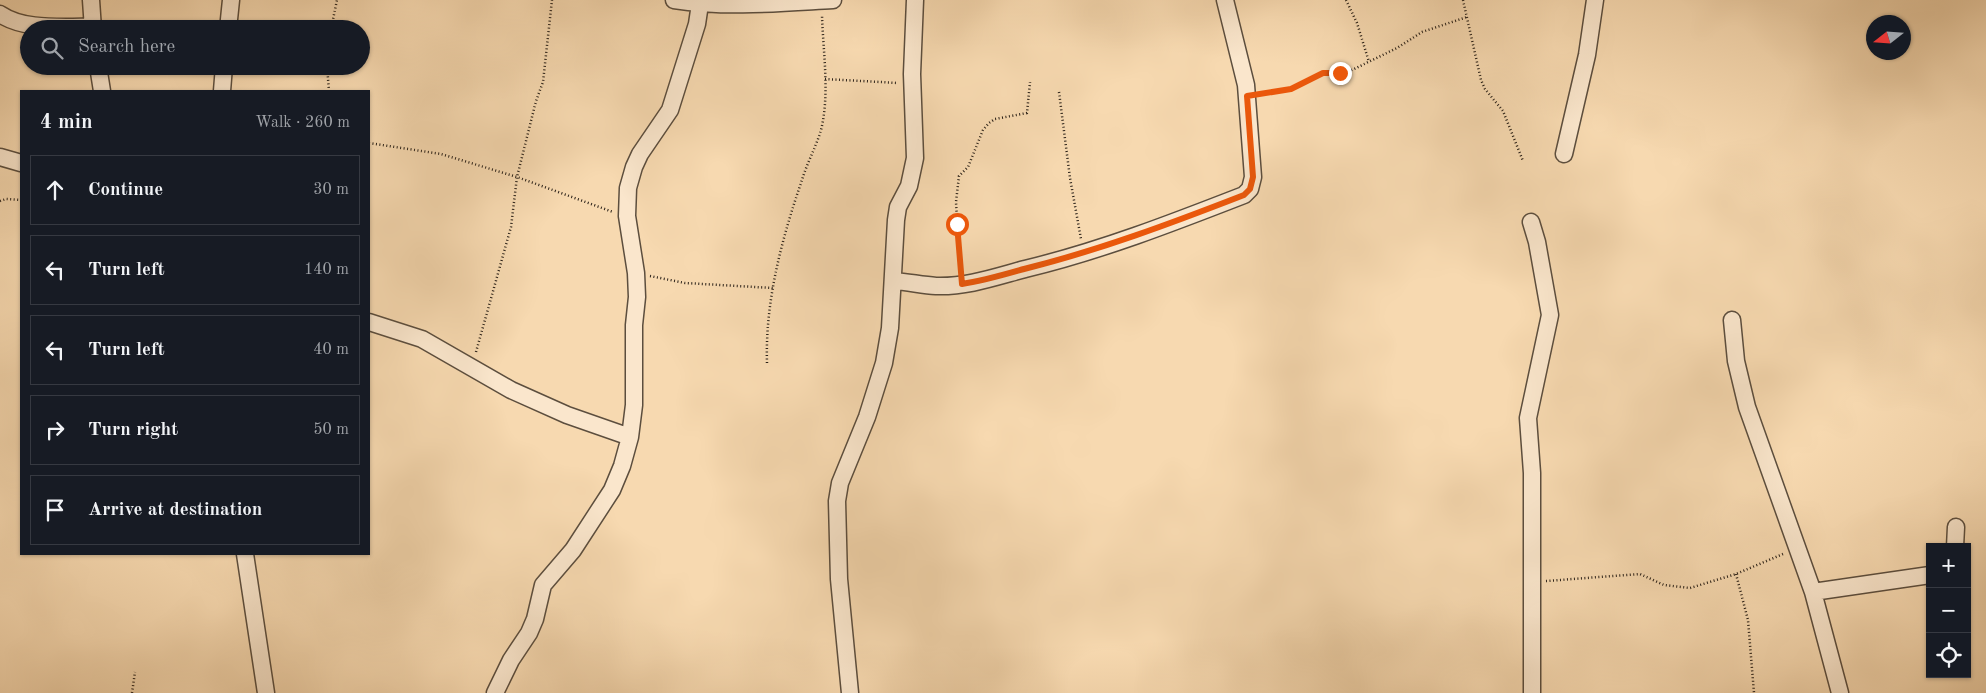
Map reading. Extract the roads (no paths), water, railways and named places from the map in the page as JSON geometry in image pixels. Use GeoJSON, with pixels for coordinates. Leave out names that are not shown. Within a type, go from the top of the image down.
{"type":"FeatureCollection","features":[{"type":"Feature","properties":{"kind":"street"},"geometry":{"type":"LineString","coordinates":[[91,0],[92,20]]}},
{"type":"Feature","properties":{"kind":"street"},"geometry":{"type":"LineString","coordinates":[[229,20],[231,0]]}},
{"type":"Feature","properties":{"kind":"street"},"geometry":{"type":"LineString","coordinates":[[674,0],[700,4],[750,5],[833,0]]}},
{"type":"Feature","properties":{"kind":"street"},"geometry":{"type":"LineString","coordinates":[[850,693],[839,579],[837,501],[840,483],[867,418],[884,363],[890,328],[896,220],[898,207],[910,186],[914,158],[915,0]]}},
{"type":"Feature","properties":{"kind":"street"},"geometry":{"type":"LineString","coordinates":[[894,281],[936,286],[996,278],[1084,254],[1193,216],[1244,195],[1250,189],[1253,177],[1247,96],[1242,66],[1225,0]]}},
{"type":"Feature","properties":{"kind":"street"},"geometry":{"type":"LineString","coordinates":[[1564,154],[1587,55],[1595,0]]}},
{"type":"Feature","properties":{"kind":"street"},"geometry":{"type":"LineString","coordinates":[[495,693],[511,660],[529,633],[544,585],[573,550],[618,478],[630,437],[634,405],[636,273],[626,204],[634,167],[670,110],[697,24],[700,4]]}},
{"type":"Feature","properties":{"kind":"street"},"geometry":{"type":"LineString","coordinates":[[0,14],[8,19],[20,22]]}},
{"type":"Feature","properties":{"kind":"street"},"geometry":{"type":"LineString","coordinates":[[99,75],[102,90]]}},
{"type":"Feature","properties":{"kind":"street"},"geometry":{"type":"LineString","coordinates":[[222,90],[223,75]]}},
{"type":"Feature","properties":{"kind":"street"},"geometry":{"type":"LineString","coordinates":[[0,157],[20,163]]}},
{"type":"Feature","properties":{"kind":"street"},"geometry":{"type":"LineString","coordinates":[[1531,222],[1537,242],[1550,314],[1528,418],[1532,473],[1534,625],[1532,693]]}},
{"type":"Feature","properties":{"kind":"street"},"geometry":{"type":"LineString","coordinates":[[1732,320],[1736,361],[1747,407],[1813,592],[1840,693]]}},
{"type":"Feature","properties":{"kind":"street"},"geometry":{"type":"LineString","coordinates":[[370,322],[422,339],[511,390],[567,415],[630,437]]}},
{"type":"Feature","properties":{"kind":"street"},"geometry":{"type":"LineString","coordinates":[[1955,543],[1956,526]]}},
{"type":"Feature","properties":{"kind":"street"},"geometry":{"type":"LineString","coordinates":[[245,555],[266,693]]}},
{"type":"Feature","properties":{"kind":"street"},"geometry":{"type":"LineString","coordinates":[[1813,592],[1926,575]]}}]}
